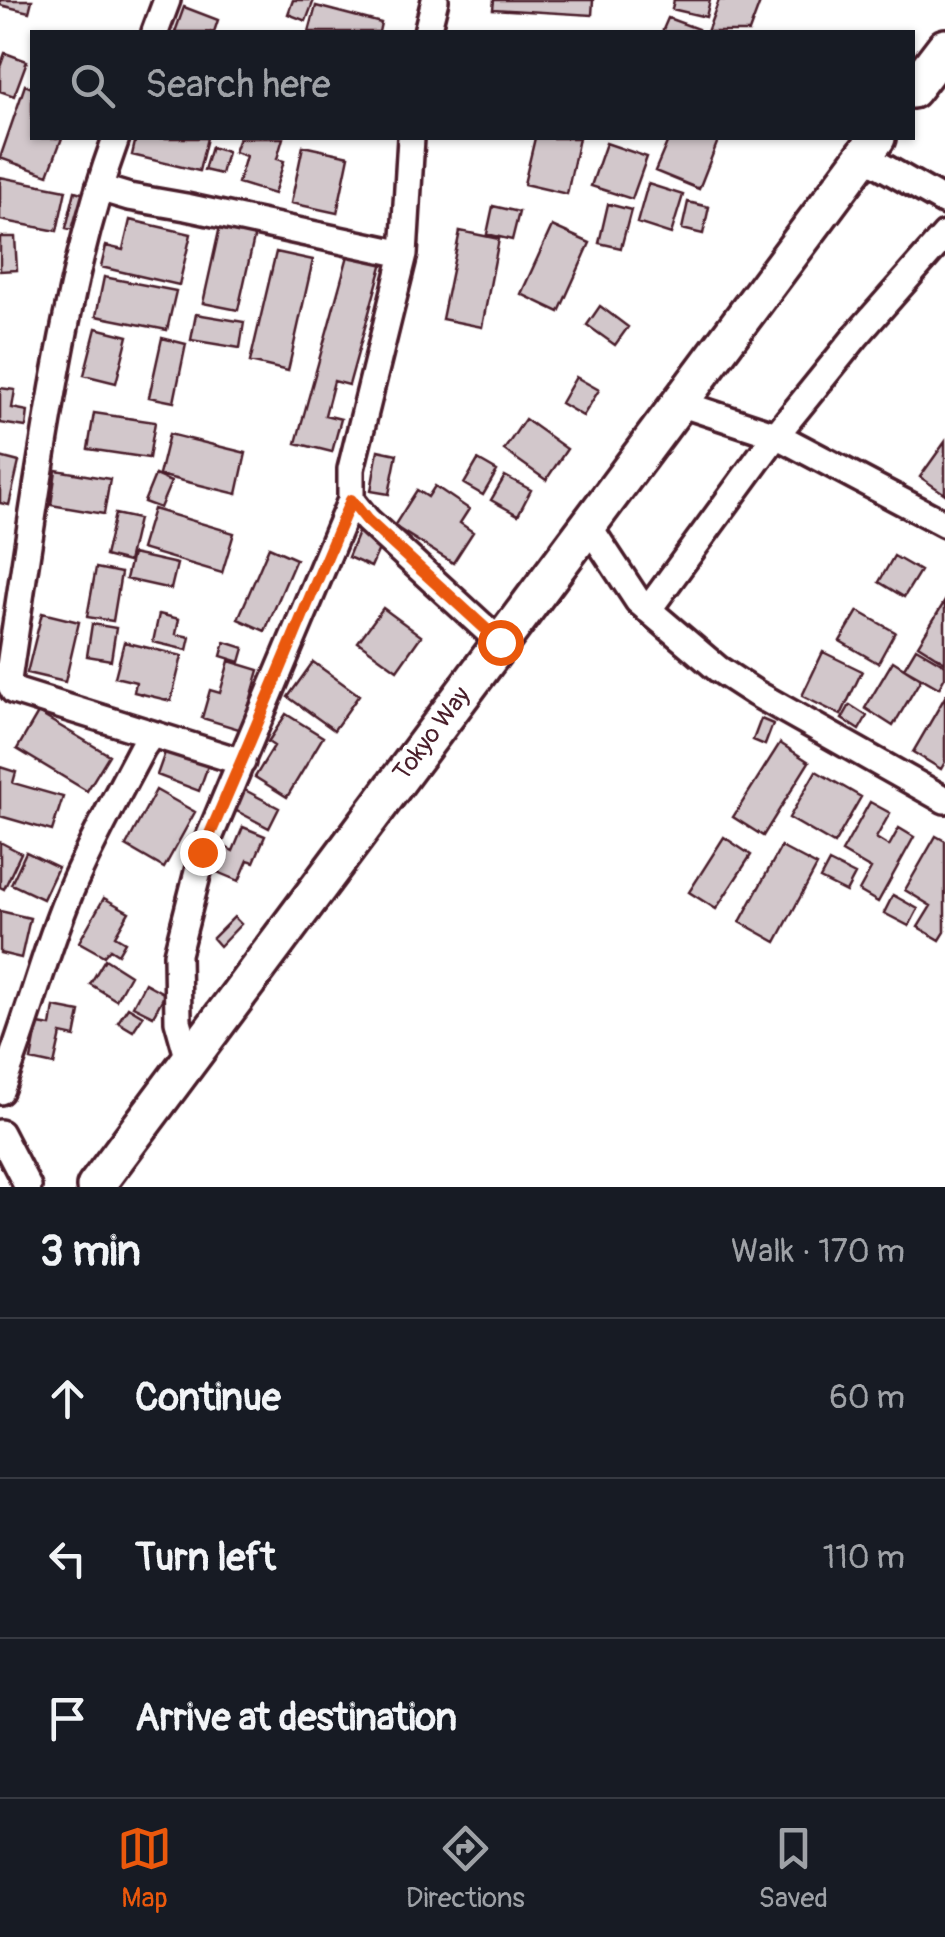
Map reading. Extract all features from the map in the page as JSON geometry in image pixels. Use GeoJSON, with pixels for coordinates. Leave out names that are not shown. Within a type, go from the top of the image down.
{"type":"FeatureCollection","features":[{"type":"Feature","properties":{"kind":"main road"},"geometry":{"type":"LineString","coordinates":[[915,86],[945,47]]}},
{"type":"Feature","properties":{"kind":"main road","name":"Tokyo Way"},"geometry":{"type":"LineString","coordinates":[[94,1187],[870,147]]}},
{"type":"Feature","properties":{"kind":"street"},"geometry":{"type":"LineString","coordinates":[[156,30],[167,0]]}},
{"type":"Feature","properties":{"kind":"street"},"geometry":{"type":"LineString","coordinates":[[427,30],[435,0]]}},
{"type":"Feature","properties":{"kind":"street"},"geometry":{"type":"LineString","coordinates":[[115,140],[98,188],[68,307],[34,496],[8,680],[14,691],[242,762]]}},
{"type":"Feature","properties":{"kind":"street"},"geometry":{"type":"LineString","coordinates":[[188,1060],[178,1021],[178,954],[202,852],[351,500],[351,469],[404,254],[411,140]]}},
{"type":"Feature","properties":{"kind":"street"},"geometry":{"type":"LineString","coordinates":[[870,147],[945,202]]}},
{"type":"Feature","properties":{"kind":"street"},"geometry":{"type":"LineString","coordinates":[[98,188],[404,254]]}},
{"type":"Feature","properties":{"kind":"street"},"geometry":{"type":"LineString","coordinates":[[648,610],[776,435],[945,235]]}},
{"type":"Feature","properties":{"kind":"street"},"geometry":{"type":"LineString","coordinates":[[679,402],[776,435],[945,524]]}},
{"type":"Feature","properties":{"kind":"street"},"geometry":{"type":"LineString","coordinates":[[351,500],[367,520],[500,642]]}},
{"type":"Feature","properties":{"kind":"street"},"geometry":{"type":"LineString","coordinates":[[588,525],[625,583],[648,610],[718,669],[945,800]]}},
{"type":"Feature","properties":{"kind":"street"},"geometry":{"type":"LineString","coordinates":[[0,1091],[76,879],[152,734]]}},
{"type":"Feature","properties":{"kind":"street"},"geometry":{"type":"LineString","coordinates":[[0,1133],[28,1187]]}},
{"type":"Feature","properties":{"kind":"building"},"geometry":{"type":"Polygon","coordinates":[[[0,0],[32,0],[29,12],[0,5],[0,0]]]}},
{"type":"Feature","properties":{"kind":"building"},"geometry":{"type":"Polygon","coordinates":[[[293,0],[314,0],[306,21],[288,14],[293,0]]]}},
{"type":"Feature","properties":{"kind":"building"},"geometry":{"type":"Polygon","coordinates":[[[494,0],[593,0],[592,15],[493,9],[494,0]]]}},
{"type":"Feature","properties":{"kind":"building"},"geometry":{"type":"Polygon","coordinates":[[[674,0],[710,0],[706,17],[672,9],[674,0]]]}},
{"type":"Feature","properties":{"kind":"building"},"geometry":{"type":"Polygon","coordinates":[[[719,0],[761,0],[750,30],[708,30],[719,0]]]}},
{"type":"Feature","properties":{"kind":"building"},"geometry":{"type":"Polygon","coordinates":[[[316,6],[381,23],[379,30],[310,30],[316,6]]]}},
{"type":"Feature","properties":{"kind":"building"},"geometry":{"type":"Polygon","coordinates":[[[184,7],[218,20],[215,30],[176,30],[184,7]]]}},
{"type":"Feature","properties":{"kind":"building"},"geometry":{"type":"Polygon","coordinates":[[[668,18],[698,29],[698,30],[663,30],[668,18]]]}},
{"type":"Feature","properties":{"kind":"building"},"geometry":{"type":"Polygon","coordinates":[[[5,53],[27,61],[14,96],[0,91],[0,67],[5,53]]]}},
{"type":"Feature","properties":{"kind":"building"},"geometry":{"type":"Polygon","coordinates":[[[25,85],[30,87],[30,140],[61,140],[48,175],[0,158],[25,85]]]}},
{"type":"Feature","properties":{"kind":"building"},"geometry":{"type":"Polygon","coordinates":[[[136,140],[207,140],[199,171],[132,155],[136,140]]]}},
{"type":"Feature","properties":{"kind":"building"},"geometry":{"type":"Polygon","coordinates":[[[238,140],[282,140],[277,159],[284,161],[274,194],[238,183],[246,156],[234,152],[238,140]]]}},
{"type":"Feature","properties":{"kind":"building"},"geometry":{"type":"Polygon","coordinates":[[[535,140],[579,140],[567,194],[524,184],[535,140]]]}},
{"type":"Feature","properties":{"kind":"building"},"geometry":{"type":"Polygon","coordinates":[[[668,140],[718,140],[699,189],[655,171],[668,140]]]}},
{"type":"Feature","properties":{"kind":"building"},"geometry":{"type":"Polygon","coordinates":[[[606,143],[647,157],[632,199],[591,186],[606,143]]]}},
{"type":"Feature","properties":{"kind":"building"},"geometry":{"type":"Polygon","coordinates":[[[303,146],[349,156],[337,213],[291,203],[303,146]]]}},
{"type":"Feature","properties":{"kind":"building"},"geometry":{"type":"Polygon","coordinates":[[[211,147],[227,152],[221,174],[204,170],[211,147]]]}},
{"type":"Feature","properties":{"kind":"building"},"geometry":{"type":"Polygon","coordinates":[[[0,177],[66,190],[57,231],[0,220],[0,177]]]}},
{"type":"Feature","properties":{"kind":"building"},"geometry":{"type":"Polygon","coordinates":[[[648,184],[683,195],[671,234],[637,223],[648,184]]]}},
{"type":"Feature","properties":{"kind":"building"},"geometry":{"type":"Polygon","coordinates":[[[75,191],[88,195],[79,231],[66,228],[75,191]]]}},
{"type":"Feature","properties":{"kind":"building"},"geometry":{"type":"Polygon","coordinates":[[[688,202],[709,207],[703,234],[682,229],[688,202]]]}},
{"type":"Feature","properties":{"kind":"building"},"geometry":{"type":"Polygon","coordinates":[[[608,204],[631,210],[621,248],[599,243],[608,204]]]}},
{"type":"Feature","properties":{"kind":"building"},"geometry":{"type":"Polygon","coordinates":[[[493,206],[519,212],[512,240],[487,234],[493,206]]]}},
{"type":"Feature","properties":{"kind":"building"},"geometry":{"type":"Polygon","coordinates":[[[130,220],[191,234],[179,285],[101,267],[106,246],[123,250],[130,220]]]}},
{"type":"Feature","properties":{"kind":"building"},"geometry":{"type":"Polygon","coordinates":[[[221,222],[256,229],[238,310],[203,303],[221,222]]]}},
{"type":"Feature","properties":{"kind":"building"},"geometry":{"type":"Polygon","coordinates":[[[552,226],[590,243],[559,312],[521,294],[552,226]]]}},
{"type":"Feature","properties":{"kind":"building"},"geometry":{"type":"Polygon","coordinates":[[[460,231],[499,239],[482,327],[442,319],[460,231]]]}},
{"type":"Feature","properties":{"kind":"building"},"geometry":{"type":"Polygon","coordinates":[[[0,237],[15,237],[17,270],[0,271],[0,237]]]}},
{"type":"Feature","properties":{"kind":"building"},"geometry":{"type":"Polygon","coordinates":[[[276,252],[313,260],[288,371],[250,362],[276,252]]]}},
{"type":"Feature","properties":{"kind":"building"},"geometry":{"type":"Polygon","coordinates":[[[349,252],[383,262],[349,385],[334,381],[325,415],[341,419],[332,452],[296,443],[349,252]]]}},
{"type":"Feature","properties":{"kind":"building"},"geometry":{"type":"Polygon","coordinates":[[[104,277],[176,291],[167,330],[96,316],[104,277]]]}},
{"type":"Feature","properties":{"kind":"building"},"geometry":{"type":"Polygon","coordinates":[[[600,306],[628,327],[615,345],[587,325],[600,306]]]}},
{"type":"Feature","properties":{"kind":"building"},"geometry":{"type":"Polygon","coordinates":[[[196,314],[244,322],[240,348],[191,340],[196,314]]]}},
{"type":"Feature","properties":{"kind":"building"},"geometry":{"type":"Polygon","coordinates":[[[96,328],[128,336],[116,383],[84,375],[96,328]]]}},
{"type":"Feature","properties":{"kind":"building"},"geometry":{"type":"Polygon","coordinates":[[[162,338],[186,344],[174,402],[149,397],[162,338]]]}},
{"type":"Feature","properties":{"kind":"building"},"geometry":{"type":"Polygon","coordinates":[[[576,377],[599,390],[583,416],[561,403],[576,377]]]}},
{"type":"Feature","properties":{"kind":"building"},"geometry":{"type":"Polygon","coordinates":[[[0,388],[15,390],[12,408],[28,411],[26,427],[0,423],[0,388]]]}},
{"type":"Feature","properties":{"kind":"building"},"geometry":{"type":"Polygon","coordinates":[[[94,413],[155,422],[149,458],[88,449],[94,413]]]}},
{"type":"Feature","properties":{"kind":"building"},"geometry":{"type":"Polygon","coordinates":[[[525,419],[567,449],[546,480],[504,450],[525,419]]]}},
{"type":"Feature","properties":{"kind":"building"},"geometry":{"type":"Polygon","coordinates":[[[169,434],[246,453],[237,494],[159,475],[169,434]]]}},
{"type":"Feature","properties":{"kind":"building"},"geometry":{"type":"Polygon","coordinates":[[[945,442],[945,494],[920,477],[945,442]]]}},
{"type":"Feature","properties":{"kind":"building"},"geometry":{"type":"Polygon","coordinates":[[[378,450],[397,454],[389,494],[371,491],[378,450]]]}},
{"type":"Feature","properties":{"kind":"building"},"geometry":{"type":"Polygon","coordinates":[[[0,457],[19,462],[9,505],[0,503],[0,457]]]}},
{"type":"Feature","properties":{"kind":"building"},"geometry":{"type":"Polygon","coordinates":[[[478,460],[497,471],[483,495],[464,484],[478,460]]]}},
{"type":"Feature","properties":{"kind":"building"},"geometry":{"type":"Polygon","coordinates":[[[56,470],[110,479],[104,514],[51,505],[56,470]]]}},
{"type":"Feature","properties":{"kind":"building"},"geometry":{"type":"Polygon","coordinates":[[[155,475],[171,482],[160,508],[144,502],[155,475]]]}},
{"type":"Feature","properties":{"kind":"building"},"geometry":{"type":"Polygon","coordinates":[[[505,476],[531,490],[518,515],[491,500],[505,476]]]}},
{"type":"Feature","properties":{"kind":"building"},"geometry":{"type":"Polygon","coordinates":[[[435,486],[469,509],[460,523],[473,532],[453,563],[394,526],[417,490],[428,497],[435,486]]]}},
{"type":"Feature","properties":{"kind":"building"},"geometry":{"type":"Polygon","coordinates":[[[153,509],[234,533],[222,573],[141,549],[153,509]]]}},
{"type":"Feature","properties":{"kind":"building"},"geometry":{"type":"Polygon","coordinates":[[[115,514],[138,519],[128,562],[105,556],[115,514]]]}},
{"type":"Feature","properties":{"kind":"building"},"geometry":{"type":"Polygon","coordinates":[[[359,530],[383,540],[371,567],[348,557],[359,530]]]}},
{"type":"Feature","properties":{"kind":"building"},"geometry":{"type":"Polygon","coordinates":[[[269,547],[296,559],[265,631],[238,619],[269,547]]]}},
{"type":"Feature","properties":{"kind":"building"},"geometry":{"type":"Polygon","coordinates":[[[132,554],[177,564],[171,589],[126,579],[132,554]]]}},
{"type":"Feature","properties":{"kind":"building"},"geometry":{"type":"Polygon","coordinates":[[[894,556],[920,571],[904,597],[879,582],[894,556]]]}},
{"type":"Feature","properties":{"kind":"building"},"geometry":{"type":"Polygon","coordinates":[[[96,568],[121,573],[113,621],[87,617],[96,568]]]}},
{"type":"Feature","properties":{"kind":"building"},"geometry":{"type":"Polygon","coordinates":[[[945,601],[945,662],[918,645],[945,601]]]}},
{"type":"Feature","properties":{"kind":"building"},"geometry":{"type":"Polygon","coordinates":[[[383,608],[421,636],[397,670],[358,642],[383,608]]]}},
{"type":"Feature","properties":{"kind":"building"},"geometry":{"type":"Polygon","coordinates":[[[858,611],[895,632],[878,663],[840,641],[858,611]]]}},
{"type":"Feature","properties":{"kind":"building"},"geometry":{"type":"Polygon","coordinates":[[[42,613],[79,622],[65,682],[27,673],[42,613]]]}},
{"type":"Feature","properties":{"kind":"building"},"geometry":{"type":"Polygon","coordinates":[[[159,614],[179,619],[176,634],[190,637],[187,650],[153,642],[159,614]]]}},
{"type":"Feature","properties":{"kind":"building"},"geometry":{"type":"Polygon","coordinates":[[[92,624],[116,628],[111,660],[87,656],[92,624]]]}},
{"type":"Feature","properties":{"kind":"building"},"geometry":{"type":"Polygon","coordinates":[[[124,642],[182,656],[171,701],[134,692],[136,682],[115,677],[124,642]]]}},
{"type":"Feature","properties":{"kind":"building"},"geometry":{"type":"Polygon","coordinates":[[[225,642],[244,648],[240,662],[221,656],[225,642]]]}},
{"type":"Feature","properties":{"kind":"building"},"geometry":{"type":"Polygon","coordinates":[[[916,648],[945,665],[945,677],[939,688],[904,668],[916,648]]]}},
{"type":"Feature","properties":{"kind":"building"},"geometry":{"type":"Polygon","coordinates":[[[823,652],[862,671],[841,715],[802,696],[823,652]]]}},
{"type":"Feature","properties":{"kind":"building"},"geometry":{"type":"Polygon","coordinates":[[[229,661],[259,670],[242,730],[202,718],[210,690],[220,693],[229,661]]]}},
{"type":"Feature","properties":{"kind":"building"},"geometry":{"type":"Polygon","coordinates":[[[893,661],[921,679],[893,726],[865,708],[893,661]]]}},
{"type":"Feature","properties":{"kind":"building"},"geometry":{"type":"Polygon","coordinates":[[[313,662],[359,695],[334,730],[288,697],[313,662]]]}},
{"type":"Feature","properties":{"kind":"building"},"geometry":{"type":"Polygon","coordinates":[[[945,697],[945,762],[941,769],[913,752],[945,697]]]}},
{"type":"Feature","properties":{"kind":"building"},"geometry":{"type":"Polygon","coordinates":[[[850,705],[867,716],[859,730],[842,719],[850,705]]]}},
{"type":"Feature","properties":{"kind":"building"},"geometry":{"type":"Polygon","coordinates":[[[38,713],[109,755],[87,791],[17,749],[38,713]]]}},
{"type":"Feature","properties":{"kind":"building"},"geometry":{"type":"Polygon","coordinates":[[[286,714],[323,737],[287,797],[255,777],[274,746],[268,742],[286,714]]]}},
{"type":"Feature","properties":{"kind":"building"},"geometry":{"type":"Polygon","coordinates":[[[761,719],[773,724],[765,745],[753,740],[761,719]]]}},
{"type":"Feature","properties":{"kind":"building"},"geometry":{"type":"Polygon","coordinates":[[[780,743],[809,762],[763,836],[733,817],[780,743]]]}},
{"type":"Feature","properties":{"kind":"building"},"geometry":{"type":"Polygon","coordinates":[[[168,744],[210,760],[199,791],[157,775],[168,744]]]}},
{"type":"Feature","properties":{"kind":"building"},"geometry":{"type":"Polygon","coordinates":[[[0,767],[16,772],[13,783],[63,797],[52,831],[0,816],[0,767]]]}},
{"type":"Feature","properties":{"kind":"building"},"geometry":{"type":"Polygon","coordinates":[[[816,771],[861,797],[834,844],[789,818],[816,771]]]}},
{"type":"Feature","properties":{"kind":"building"},"geometry":{"type":"Polygon","coordinates":[[[243,789],[279,808],[269,828],[233,809],[243,789]]]}},
{"type":"Feature","properties":{"kind":"building"},"geometry":{"type":"Polygon","coordinates":[[[156,790],[195,812],[164,868],[126,846],[156,790]]]}},
{"type":"Feature","properties":{"kind":"building"},"geometry":{"type":"Polygon","coordinates":[[[870,802],[890,813],[876,838],[889,846],[899,828],[914,837],[878,902],[859,891],[871,869],[842,852],[870,802]]]}},
{"type":"Feature","properties":{"kind":"building"},"geometry":{"type":"Polygon","coordinates":[[[243,827],[265,836],[254,862],[248,860],[239,881],[215,871],[225,847],[233,851],[243,827]]]}},
{"type":"Feature","properties":{"kind":"building"},"geometry":{"type":"Polygon","coordinates":[[[936,836],[945,841],[945,932],[940,940],[918,927],[931,906],[905,890],[936,836]]]}},
{"type":"Feature","properties":{"kind":"building"},"geometry":{"type":"Polygon","coordinates":[[[724,837],[751,855],[716,909],[689,892],[724,837]]]}},
{"type":"Feature","properties":{"kind":"building"},"geometry":{"type":"Polygon","coordinates":[[[0,842],[21,853],[4,889],[0,887],[0,842]]]}},
{"type":"Feature","properties":{"kind":"building"},"geometry":{"type":"Polygon","coordinates":[[[781,847],[817,866],[776,942],[740,922],[781,847]]]}},
{"type":"Feature","properties":{"kind":"building"},"geometry":{"type":"Polygon","coordinates":[[[26,852],[58,867],[43,899],[11,884],[26,852]]]}},
{"type":"Feature","properties":{"kind":"building"},"geometry":{"type":"Polygon","coordinates":[[[829,862],[855,875],[846,892],[820,879],[829,862]]]}},
{"type":"Feature","properties":{"kind":"building"},"geometry":{"type":"Polygon","coordinates":[[[893,895],[918,909],[909,926],[884,913],[893,895]]]}},
{"type":"Feature","properties":{"kind":"building"},"geometry":{"type":"Polygon","coordinates":[[[104,898],[129,912],[115,936],[125,942],[118,954],[110,949],[104,956],[79,942],[104,898]]]}},
{"type":"Feature","properties":{"kind":"building"},"geometry":{"type":"Polygon","coordinates":[[[0,911],[30,918],[21,958],[0,953],[0,911]]]}},
{"type":"Feature","properties":{"kind":"building"},"geometry":{"type":"Polygon","coordinates":[[[234,917],[241,924],[220,946],[213,938],[234,917]]]}},
{"type":"Feature","properties":{"kind":"building"},"geometry":{"type":"Polygon","coordinates":[[[105,959],[130,975],[116,1000],[90,984],[105,959]]]}},
{"type":"Feature","properties":{"kind":"building"},"geometry":{"type":"Polygon","coordinates":[[[145,983],[165,994],[153,1016],[133,1006],[145,983]]]}},
{"type":"Feature","properties":{"kind":"building"},"geometry":{"type":"Polygon","coordinates":[[[54,1007],[80,1012],[75,1037],[61,1034],[54,1065],[31,1060],[38,1024],[51,1026],[54,1007]]]}},
{"type":"Feature","properties":{"kind":"building"},"geometry":{"type":"Polygon","coordinates":[[[128,1007],[143,1016],[133,1031],[118,1022],[128,1007]]]}},
{"type":"Feature","properties":{"kind":"route"},"geometry":{"type":"LineString","coordinates":[[202,852],[351,500],[367,520],[500,642]]}}]}
